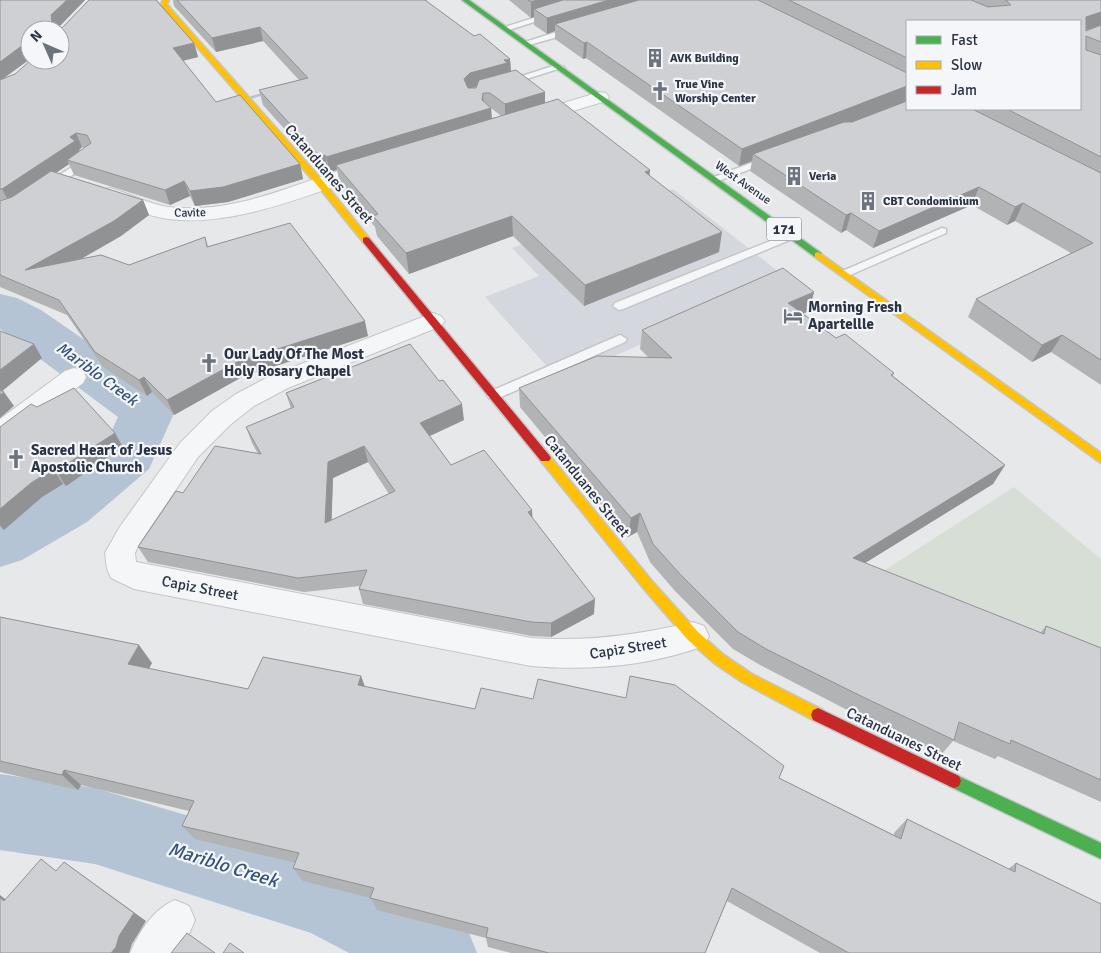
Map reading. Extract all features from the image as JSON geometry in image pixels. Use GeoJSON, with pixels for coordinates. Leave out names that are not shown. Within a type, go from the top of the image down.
{"type":"FeatureCollection","features":[{"type":"Feature","properties":{"kind":"street","name":"Catanduanes Street"},"geometry":{"type":"LineString","coordinates":[[166,0],[164,4],[166,10],[252,109],[320,183],[693,636],[719,659],[747,678],[1101,851]]}},
{"type":"Feature","properties":{"kind":"street","name":"West Avenue"},"geometry":{"type":"LineString","coordinates":[[465,0],[1101,459]]}},
{"type":"Feature","properties":{"kind":"street"},"geometry":{"type":"LineString","coordinates":[[513,124],[600,97]]}},
{"type":"Feature","properties":{"kind":"street","name":"Cavite"},"geometry":{"type":"LineString","coordinates":[[61,179],[168,213],[200,214],[241,208],[394,160]]}},
{"type":"Feature","properties":{"kind":"street","name":"Capiz Street"},"geometry":{"type":"LineString","coordinates":[[433,321],[274,384],[245,400],[221,418],[189,450],[129,536],[120,553],[122,569],[134,576],[531,652],[581,655],[611,654],[693,636]]}},
{"type":"Feature","properties":{"kind":"street"},"geometry":{"type":"LineString","coordinates":[[0,434],[74,377]]}},
{"type":"Feature","properties":{"kind":"street"},"geometry":{"type":"LineString","coordinates":[[150,953],[175,920]]}},
{"type":"Feature","properties":{"kind":"lane"},"geometry":{"type":"LineString","coordinates":[[506,28],[561,13]]}},
{"type":"Feature","properties":{"kind":"lane"},"geometry":{"type":"LineString","coordinates":[[526,43],[581,27]]}},
{"type":"Feature","properties":{"kind":"lane"},"geometry":{"type":"LineString","coordinates":[[494,86],[559,67]]}},
{"type":"Feature","properties":{"kind":"lane"},"geometry":{"type":"LineString","coordinates":[[38,194],[91,157],[83,152]]}},
{"type":"Feature","properties":{"kind":"lane"},"geometry":{"type":"LineString","coordinates":[[714,179],[777,156]]}},
{"type":"Feature","properties":{"kind":"lane"},"geometry":{"type":"LineString","coordinates":[[844,273],[942,231]]}},
{"type":"Feature","properties":{"kind":"lane"},"geometry":{"type":"LineString","coordinates":[[619,306],[793,235]]}},
{"type":"Feature","properties":{"kind":"lane"},"geometry":{"type":"LineString","coordinates":[[494,395],[620,339]]}},
{"type":"Feature","properties":{"kind":"shaded area"},"geometry":{"type":"Polygon","coordinates":[[[673,189],[789,280],[559,380],[485,297],[539,276],[512,248],[673,189]]]}},
{"type":"Feature","properties":{"kind":"shaded area"},"geometry":{"type":"Polygon","coordinates":[[[1014,487],[1101,559],[1101,670],[868,581],[1014,487]]]}},
{"type":"Feature","properties":{"kind":"building"},"geometry":{"type":"Polygon","coordinates":[[[0,0],[67,0],[51,15],[52,20],[20,20],[20,47],[0,62],[0,0]]]}},
{"type":"Feature","properties":{"kind":"building"},"geometry":{"type":"Polygon","coordinates":[[[89,0],[156,0],[194,43],[173,48],[216,102],[240,95],[300,164],[223,187],[190,191],[184,181],[165,190],[67,160],[91,143],[87,135],[76,133],[70,137],[75,141],[0,189],[0,80],[15,74],[20,70],[70,70],[70,20],[89,0]]]}},
{"type":"Feature","properties":{"kind":"building"},"geometry":{"type":"Polygon","coordinates":[[[177,0],[425,0],[474,36],[480,34],[510,59],[504,60],[507,63],[470,73],[464,79],[468,88],[476,88],[479,80],[516,70],[545,92],[505,104],[490,93],[483,93],[482,100],[491,108],[326,157],[325,155],[320,157],[259,90],[308,78],[260,27],[212,38],[177,0]]]}},
{"type":"Feature","properties":{"kind":"building"},"geometry":{"type":"Polygon","coordinates":[[[563,0],[609,0],[547,18],[534,9],[563,0]]]}},
{"type":"Feature","properties":{"kind":"building"},"geometry":{"type":"Polygon","coordinates":[[[639,0],[758,0],[906,73],[906,86],[742,149],[587,42],[584,43],[555,24],[639,0]]]}},
{"type":"Feature","properties":{"kind":"building"},"geometry":{"type":"Polygon","coordinates":[[[789,0],[971,0],[988,7],[1011,5],[1005,0],[1101,0],[1101,12],[1086,17],[1086,31],[1101,25],[1101,42],[1086,36],[1086,50],[1101,55],[1101,157],[1009,110],[1081,110],[1081,20],[906,20],[906,58],[789,0]]]}},
{"type":"Feature","properties":{"kind":"building"},"geometry":{"type":"Polygon","coordinates":[[[558,99],[650,170],[645,172],[722,232],[585,285],[512,216],[406,253],[373,216],[378,214],[336,165],[558,99]]]}},
{"type":"Feature","properties":{"kind":"building"},"geometry":{"type":"Polygon","coordinates":[[[906,101],[906,110],[974,110],[1101,173],[1101,360],[1062,335],[1042,345],[976,299],[1093,243],[1023,203],[1015,207],[979,187],[879,231],[851,213],[846,215],[753,154],[844,122],[852,122],[906,101]]]}},
{"type":"Feature","properties":{"kind":"building"},"geometry":{"type":"Polygon","coordinates":[[[51,171],[143,200],[114,221],[25,270],[101,255],[129,265],[205,237],[207,247],[290,223],[365,321],[237,362],[167,400],[144,377],[139,380],[95,352],[59,300],[0,275],[0,201],[12,197],[51,171]]]}},
{"type":"Feature","properties":{"kind":"building"},"geometry":{"type":"Polygon","coordinates":[[[783,268],[814,292],[788,303],[836,338],[845,334],[894,373],[891,375],[1005,465],[853,558],[1044,634],[1046,626],[1101,648],[1101,780],[1011,740],[1010,744],[959,722],[954,740],[766,649],[738,632],[653,544],[640,513],[631,518],[519,388],[597,356],[672,358],[642,330],[783,268]]]}},
{"type":"Feature","properties":{"kind":"building"},"geometry":{"type":"Polygon","coordinates":[[[0,331],[34,344],[0,370],[0,331]]]}},
{"type":"Feature","properties":{"kind":"building"},"geometry":{"type":"Polygon","coordinates":[[[410,344],[439,381],[443,380],[462,404],[420,423],[451,465],[484,450],[532,510],[528,512],[595,599],[551,623],[531,622],[359,589],[367,570],[298,578],[138,547],[176,491],[183,493],[215,446],[261,454],[246,427],[294,407],[286,393],[410,344]],[[364,446],[328,462],[325,523],[395,491],[364,446]]]}},
{"type":"Feature","properties":{"kind":"building"},"geometry":{"type":"Polygon","coordinates":[[[74,388],[115,433],[56,471],[53,469],[31,483],[0,509],[0,427],[31,404],[37,407],[74,388]]]}},
{"type":"Feature","properties":{"kind":"building"},"geometry":{"type":"Polygon","coordinates":[[[0,617],[139,645],[128,664],[248,689],[263,657],[361,676],[358,685],[475,709],[481,688],[533,699],[538,679],[626,698],[630,676],[675,685],[784,766],[779,778],[901,839],[907,819],[1015,872],[1016,863],[1101,904],[1101,953],[849,953],[732,888],[705,953],[549,953],[486,937],[488,928],[370,898],[374,888],[293,868],[299,853],[182,826],[194,801],[64,770],[62,775],[0,761],[0,617]]]}},
{"type":"Feature","properties":{"kind":"building"},"geometry":{"type":"Polygon","coordinates":[[[41,859],[56,871],[64,862],[134,913],[119,936],[116,947],[111,953],[0,953],[0,898],[4,901],[41,859]]]}},
{"type":"Feature","properties":{"kind":"building"},"geometry":{"type":"Polygon","coordinates":[[[187,933],[215,953],[171,953],[187,933]]]}},
{"type":"Feature","properties":{"kind":"building"},"geometry":{"type":"Polygon","coordinates":[[[230,943],[244,953],[223,953],[230,943]]]}},
{"type":"Feature","properties":{"kind":"waterway"},"geometry":{"type":"LineString","coordinates":[[242,100],[273,91]]}},
{"type":"Feature","properties":{"kind":"waterway","name":"Mariblo Creek"},"geometry":{"type":"LineString","coordinates":[[0,309],[24,321],[148,411],[129,454],[66,506],[0,542]]}},
{"type":"Feature","properties":{"kind":"waterway","name":"Mariblo Creek"},"geometry":{"type":"LineString","coordinates":[[0,812],[95,826],[326,897],[435,953]]}},
{"type":"Feature","properties":{"kind":"traffic: fast"},"geometry":{"type":"LineString","coordinates":[[465,0],[818,255]]}},
{"type":"Feature","properties":{"kind":"traffic: fast"},"geometry":{"type":"LineString","coordinates":[[954,781],[1101,851]]}},
{"type":"Feature","properties":{"kind":"traffic: slow"},"geometry":{"type":"LineString","coordinates":[[166,0],[164,4],[167,9],[320,183],[366,240]]}},
{"type":"Feature","properties":{"kind":"traffic: slow"},"geometry":{"type":"LineString","coordinates":[[818,255],[1101,459]]}},
{"type":"Feature","properties":{"kind":"traffic: slow"},"geometry":{"type":"LineString","coordinates":[[545,458],[648,585],[693,636],[719,659],[747,678],[818,715]]}},
{"type":"Feature","properties":{"kind":"traffic: jam"},"geometry":{"type":"LineString","coordinates":[[366,240],[545,458]]}},
{"type":"Feature","properties":{"kind":"traffic: jam"},"geometry":{"type":"LineString","coordinates":[[818,715],[954,781]]}},
{"type":"Feature","properties":{"kind":"place","name":"AVK Building"},"geometry":{"type":"Point","coordinates":[655,58]}},
{"type":"Feature","properties":{"kind":"place","name":"True Vine Worship Center"},"geometry":{"type":"Point","coordinates":[660,91]}},
{"type":"Feature","properties":{"kind":"place","name":"Veria"},"geometry":{"type":"Point","coordinates":[794,176]}},
{"type":"Feature","properties":{"kind":"place","name":"CBT Condominium"},"geometry":{"type":"Point","coordinates":[868,201]}},
{"type":"Feature","properties":{"kind":"place","name":"Morning Fresh Apartellle"},"geometry":{"type":"Point","coordinates":[793,316]}},
{"type":"Feature","properties":{"kind":"place","name":"Our Lady Of The Most Holy Rosary Chapel"},"geometry":{"type":"Point","coordinates":[209,363]}},
{"type":"Feature","properties":{"kind":"place","name":"Sacred Heart of Jesus Apostolic Church"},"geometry":{"type":"Point","coordinates":[16,459]}}]}
